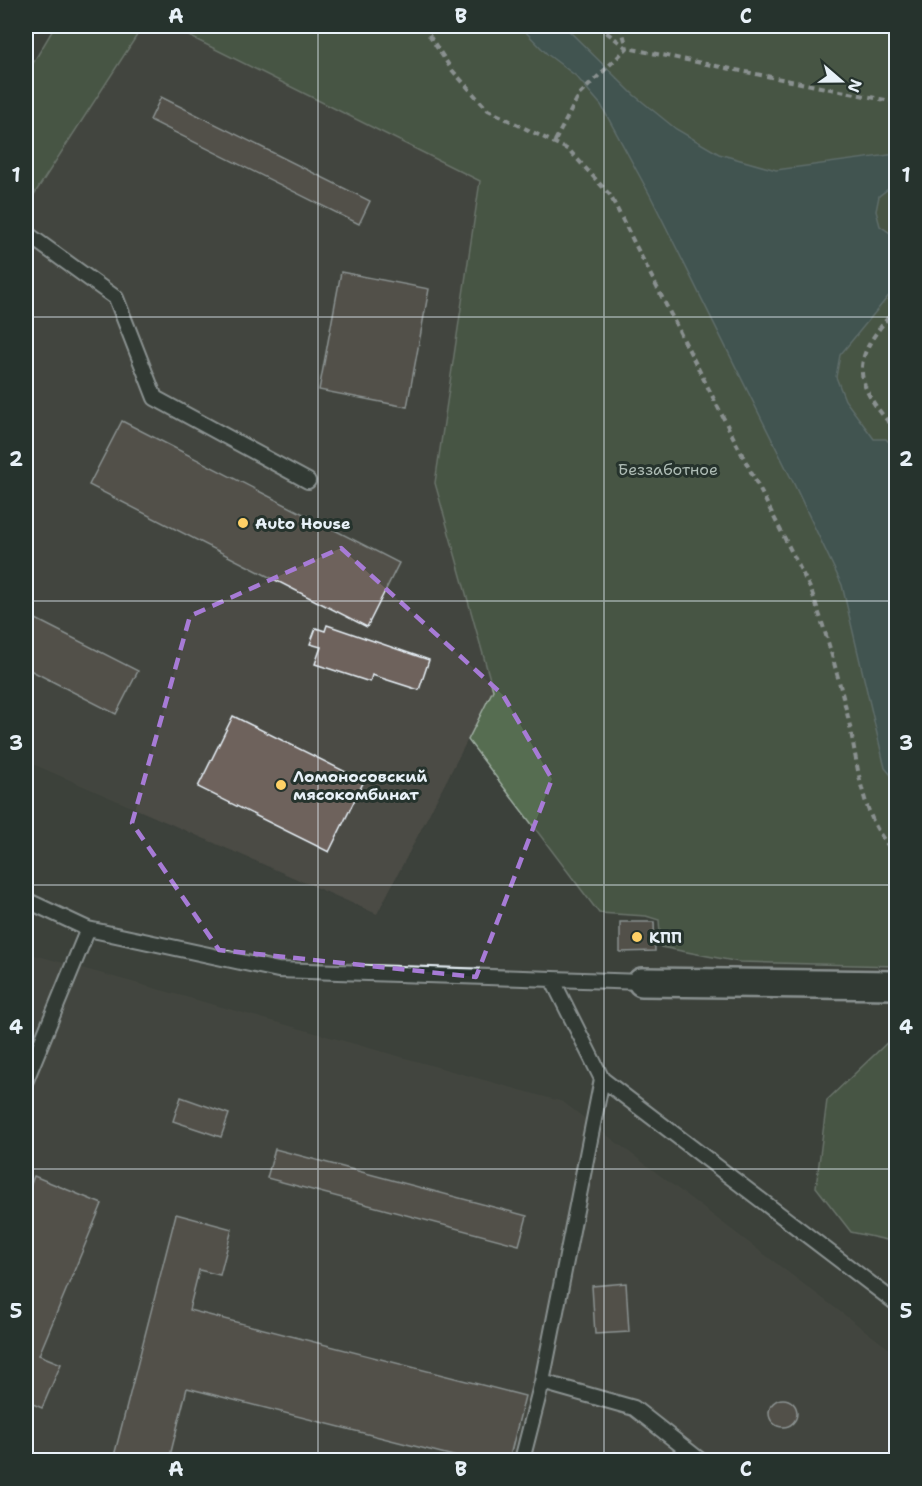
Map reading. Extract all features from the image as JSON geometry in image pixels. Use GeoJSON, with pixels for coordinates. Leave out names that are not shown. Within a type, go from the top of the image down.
{"type":"FeatureCollection","features":[{"type":"Feature","properties":{"kind":"street"},"geometry":{"type":"LineString","coordinates":[[642,982],[897,985]]}},
{"type":"Feature","properties":{"kind":"lane"},"geometry":{"type":"LineString","coordinates":[[26,233],[116,298],[155,398],[308,481]]}},
{"type":"Feature","properties":{"kind":"lane"},"geometry":{"type":"LineString","coordinates":[[26,900],[88,929],[278,970],[642,982]]}},
{"type":"Feature","properties":{"kind":"lane"},"geometry":{"type":"LineString","coordinates":[[26,1080],[88,929]]}},
{"type":"Feature","properties":{"kind":"lane"},"geometry":{"type":"LineString","coordinates":[[552,980],[602,1078],[897,1303]]}},
{"type":"Feature","properties":{"kind":"lane"},"geometry":{"type":"LineString","coordinates":[[522,1461],[542,1382],[602,1078]]}},
{"type":"Feature","properties":{"kind":"lane"},"geometry":{"type":"LineString","coordinates":[[542,1382],[633,1408],[700,1461]]}},
{"type":"Feature","properties":{"kind":"path"},"geometry":{"type":"LineString","coordinates":[[423,26],[452,70],[488,110],[505,120],[555,141],[579,159],[610,195],[812,590],[831,646],[847,713],[859,779],[870,817],[897,854]]}},
{"type":"Feature","properties":{"kind":"path"},"geometry":{"type":"LineString","coordinates":[[598,26],[627,48],[890,101],[897,105]]}},
{"type":"Feature","properties":{"kind":"path"},"geometry":{"type":"LineString","coordinates":[[621,26],[627,48]]}},
{"type":"Feature","properties":{"kind":"path"},"geometry":{"type":"LineString","coordinates":[[555,141],[579,95],[627,48]]}},
{"type":"Feature","properties":{"kind":"path"},"geometry":{"type":"LineString","coordinates":[[890,101],[897,100]]}},
{"type":"Feature","properties":{"kind":"path"},"geometry":{"type":"LineString","coordinates":[[897,309],[876,331],[864,353],[860,370],[875,407],[897,430]]}},
{"type":"Feature","properties":{"kind":"highlighted area"},"geometry":{"type":"Polygon","coordinates":[[[341,548],[503,695],[552,779],[476,977],[219,950],[132,823],[190,616],[341,548]]]}},
{"type":"Feature","properties":{"kind":"shaded area"},"geometry":{"type":"Polygon","coordinates":[[[143,26],[169,26],[480,181],[435,483],[493,691],[377,914],[26,761],[26,207],[143,26]]]}},
{"type":"Feature","properties":{"kind":"shaded area"},"geometry":{"type":"Polygon","coordinates":[[[31,954],[563,1102],[896,1354],[896,1460],[26,1460],[26,967],[31,954]]]}},
{"type":"Feature","properties":{"kind":"green space"},"geometry":{"type":"Polygon","coordinates":[[[55,26],[143,26],[26,207],[26,75],[55,26]]]}},
{"type":"Feature","properties":{"kind":"green space","name":"Беззаботное"},"geometry":{"type":"Polygon","coordinates":[[[169,26],[896,26],[896,966],[739,962],[661,947],[659,920],[646,916],[599,913],[468,740],[493,690],[435,483],[480,181],[169,26]]]}},
{"type":"Feature","properties":{"kind":"green space"},"geometry":{"type":"Polygon","coordinates":[[[896,1037],[896,1242],[851,1232],[816,1187],[827,1100],[892,1038],[896,1037]]]}},
{"type":"Feature","properties":{"kind":"water"},"geometry":{"type":"Polygon","coordinates":[[[520,26],[564,26],[634,95],[676,129],[719,154],[776,170],[896,154],[896,183],[879,196],[876,211],[880,226],[896,237],[896,287],[840,355],[836,377],[845,400],[874,439],[886,439],[896,449],[896,781],[885,768],[842,585],[794,484],[651,197],[601,105],[576,76],[547,54],[520,26]]]}},
{"type":"Feature","properties":{"kind":"building"},"geometry":{"type":"Polygon","coordinates":[[[161,97],[370,201],[359,224],[150,120],[161,97]]]}},
{"type":"Feature","properties":{"kind":"building"},"geometry":{"type":"Polygon","coordinates":[[[341,272],[429,289],[407,407],[319,390],[341,272]]]}},
{"type":"Feature","properties":{"kind":"building"},"geometry":{"type":"Polygon","coordinates":[[[122,421],[399,563],[367,627],[89,485],[122,421]]]}},
{"type":"Feature","properties":{"kind":"building"},"geometry":{"type":"Polygon","coordinates":[[[26,614],[138,671],[116,714],[26,668],[26,614]]]}},
{"type":"Feature","properties":{"kind":"building"},"geometry":{"type":"Polygon","coordinates":[[[327,625],[429,660],[419,690],[372,675],[370,682],[315,664],[321,647],[310,644],[316,628],[325,631],[327,625]]]}},
{"type":"Feature","properties":{"kind":"building"},"geometry":{"type":"Polygon","coordinates":[[[233,716],[364,781],[329,852],[198,787],[233,716]]]}},
{"type":"Feature","properties":{"kind":"building","name":"КПП"},"geometry":{"type":"Polygon","coordinates":[[[620,922],[654,922],[655,951],[620,952],[620,922]]]}},
{"type":"Feature","properties":{"kind":"building"},"geometry":{"type":"Polygon","coordinates":[[[181,1097],[229,1114],[221,1137],[173,1121],[181,1097]]]}},
{"type":"Feature","properties":{"kind":"building"},"geometry":{"type":"Polygon","coordinates":[[[275,1149],[527,1216],[519,1245],[267,1178],[275,1149]]]}},
{"type":"Feature","properties":{"kind":"building"},"geometry":{"type":"Polygon","coordinates":[[[34,1176],[102,1204],[39,1355],[61,1364],[42,1408],[26,1401],[26,1197],[34,1176]]]}},
{"type":"Feature","properties":{"kind":"building"},"geometry":{"type":"Polygon","coordinates":[[[176,1214],[232,1229],[220,1275],[199,1270],[189,1310],[525,1396],[509,1460],[469,1460],[187,1388],[169,1460],[113,1460],[176,1214]]]}},
{"type":"Feature","properties":{"kind":"building"},"geometry":{"type":"Polygon","coordinates":[[[626,1283],[629,1332],[595,1334],[592,1286],[626,1283]]]}},
{"type":"Feature","properties":{"kind":"building"},"geometry":{"type":"Polygon","coordinates":[[[783,1399],[793,1403],[797,1413],[793,1423],[783,1427],[773,1423],[769,1413],[773,1403],[783,1399]]]}},
{"type":"Feature","properties":{"kind":"place","name":"Auto House"},"geometry":{"type":"Point","coordinates":[243,523]}},
{"type":"Feature","properties":{"kind":"place","name":"Ломоносовский мясокомбинат"},"geometry":{"type":"Point","coordinates":[281,785]}},
{"type":"Feature","properties":{"kind":"place","name":"КПП"},"geometry":{"type":"Point","coordinates":[637,937]}}]}
